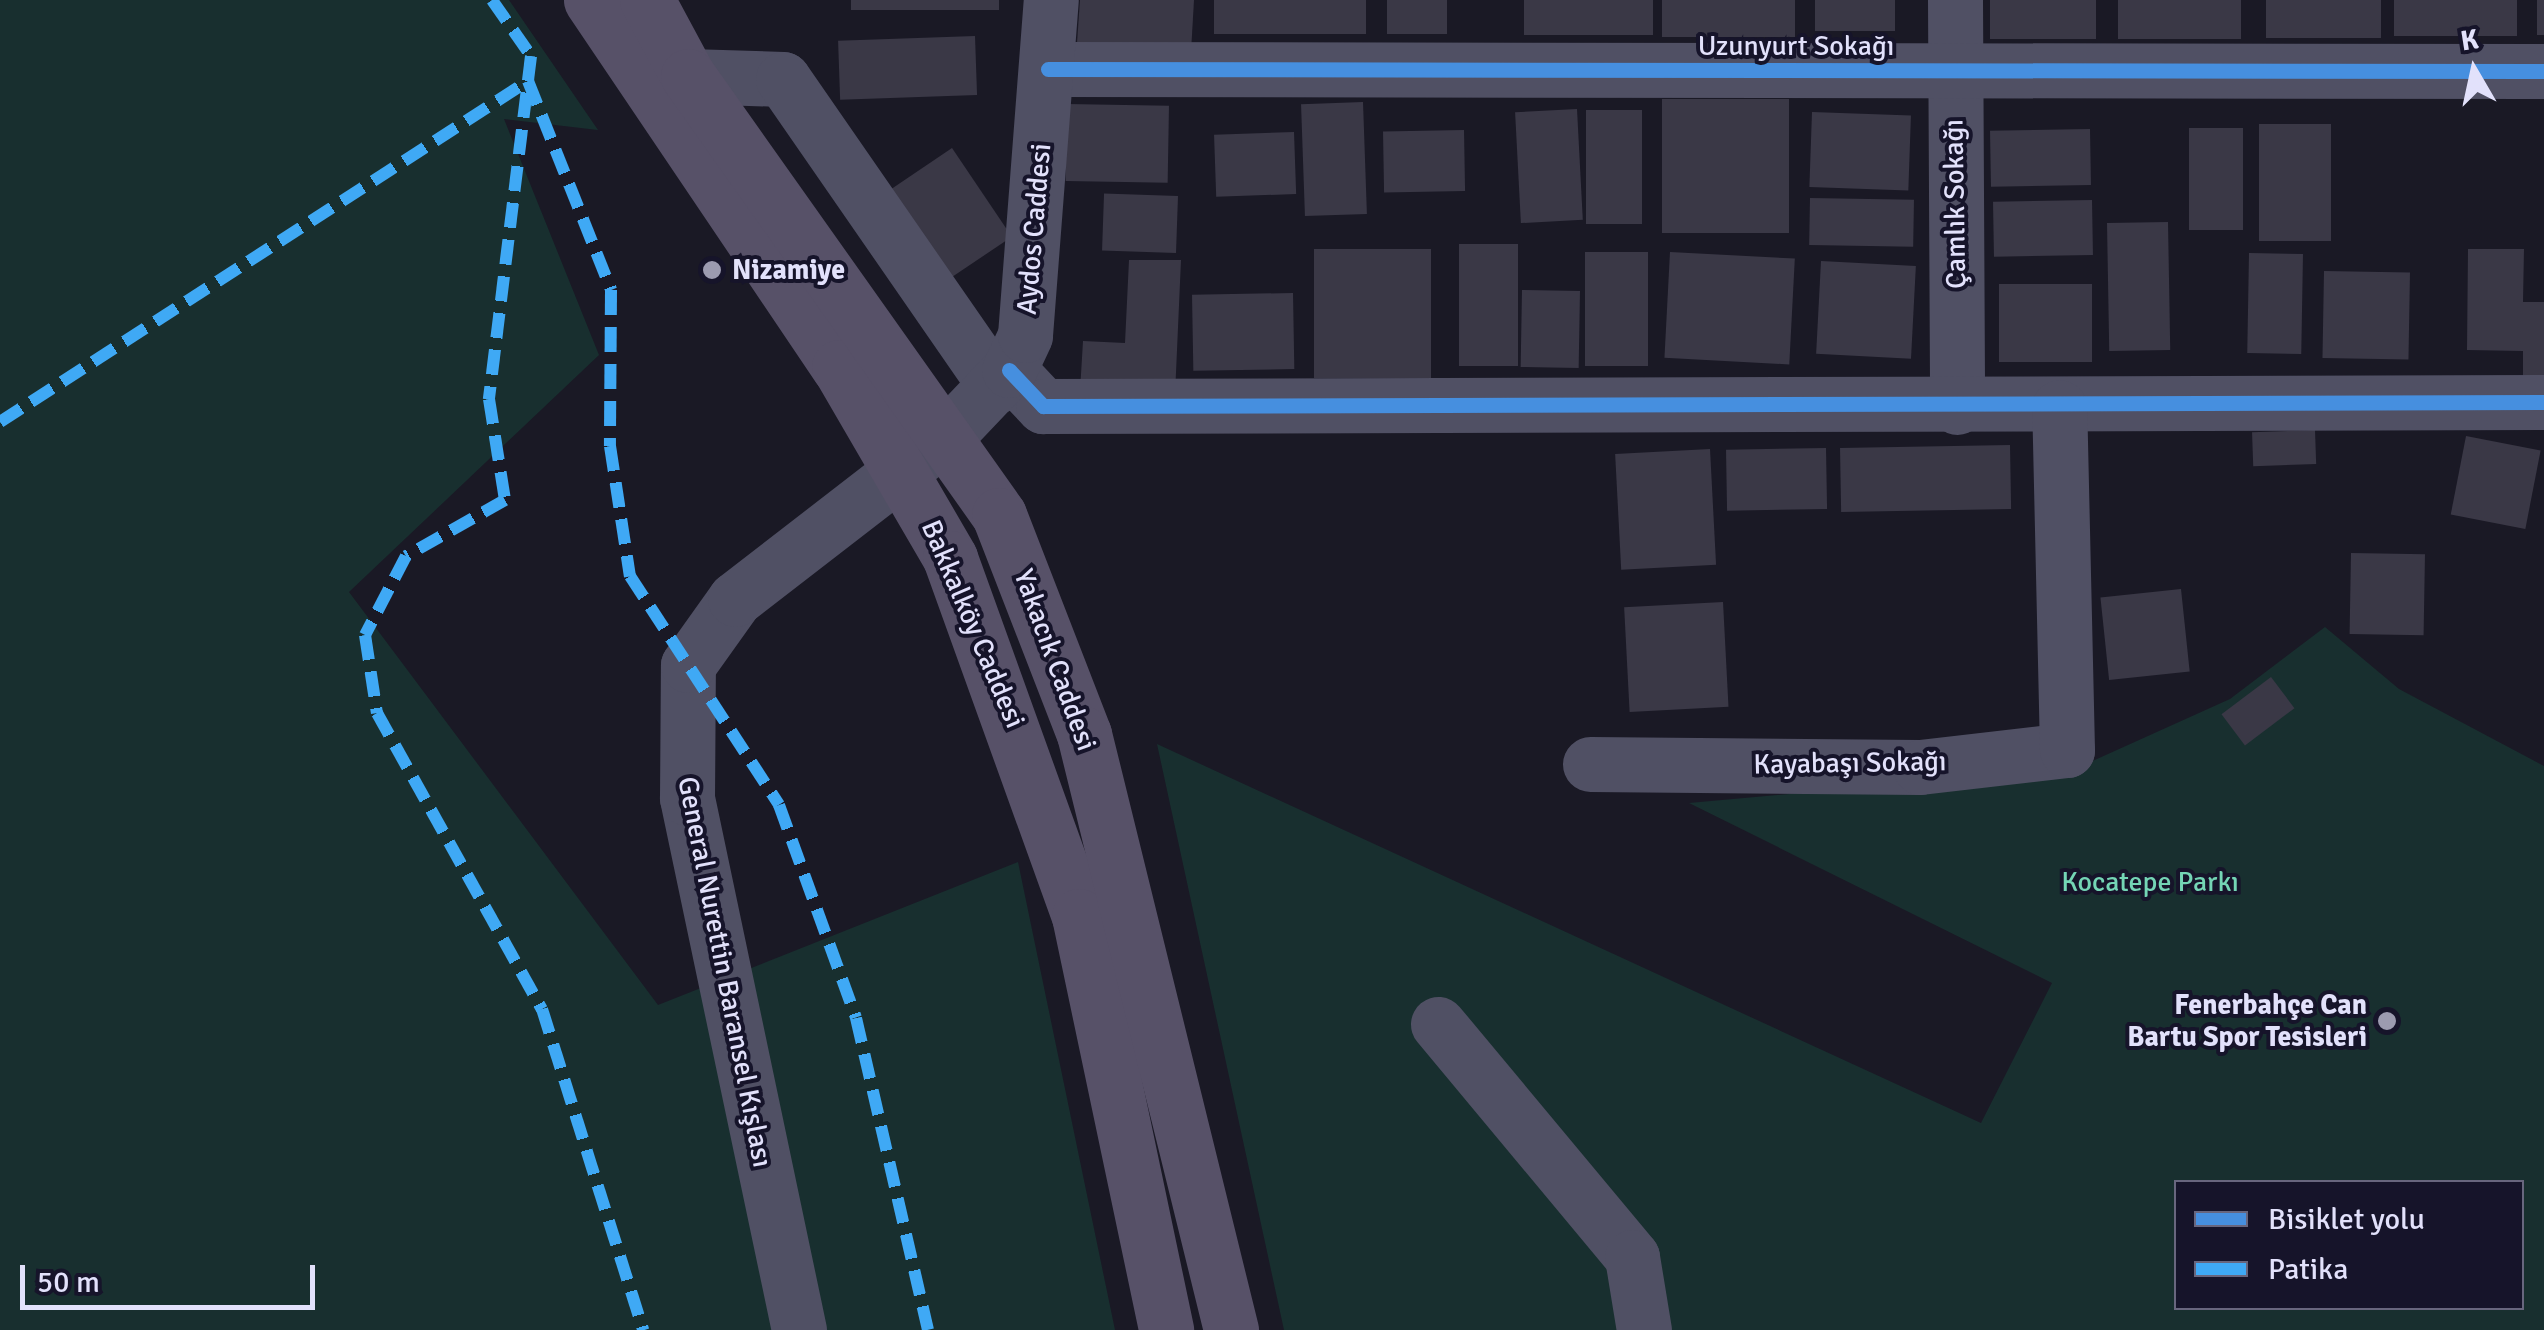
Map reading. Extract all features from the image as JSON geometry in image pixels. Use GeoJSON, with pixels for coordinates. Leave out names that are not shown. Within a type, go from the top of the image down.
{"type":"FeatureCollection","features":[{"type":"Feature","properties":{"kind":"main road","name":"Bakkalköy Caddesi"},"geometry":{"type":"LineString","coordinates":[[591,0],[901,466],[950,558],[1079,916],[1166,1330]]}},
{"type":"Feature","properties":{"kind":"main road","name":"Yakacık Caddesi"},"geometry":{"type":"LineString","coordinates":[[647,0],[688,76],[947,435],[999,516],[1084,734],[1231,1330]]}},
{"type":"Feature","properties":{"kind":"street","name":"Aydos Caddesi"},"geometry":{"type":"LineString","coordinates":[[901,466],[947,435],[1003,378],[1024,335],[1051,0]]}},
{"type":"Feature","properties":{"kind":"street","name":"Çamlık Sokağı"},"geometry":{"type":"LineString","coordinates":[[1955,0],[1957,407]]}},
{"type":"Feature","properties":{"kind":"street","name":"Uzunyurt Sokağı"},"geometry":{"type":"LineString","coordinates":[[1048,69],[2544,71]]}},
{"type":"Feature","properties":{"kind":"street"},"geometry":{"type":"LineString","coordinates":[[688,76],[783,79],[1003,378],[1044,406],[2059,407],[2544,402]]}},
{"type":"Feature","properties":{"kind":"street","name":"Kayabaşı Sokağı"},"geometry":{"type":"LineString","coordinates":[[1590,764],[1920,766],[2067,750],[2059,407]]}},
{"type":"Feature","properties":{"kind":"street","name":"General Nurettin Baransel Kışlası"},"geometry":{"type":"LineString","coordinates":[[799,1330],[687,798],[688,664],[735,599],[901,466]]}},
{"type":"Feature","properties":{"kind":"street"},"geometry":{"type":"LineString","coordinates":[[1438,1024],[1632,1257],[1644,1330]]}},
{"type":"Feature","properties":{"kind":"green space"},"geometry":{"type":"Polygon","coordinates":[[[0,0],[509,0],[598,130],[504,119],[599,355],[349,592],[658,1005],[1018,862],[1115,1330],[0,1330],[0,0]]]}},
{"type":"Feature","properties":{"kind":"green space","name":"Kocatepe Parkı"},"geometry":{"type":"Polygon","coordinates":[[[2325,627],[2399,689],[2544,766],[2544,1330],[1284,1330],[1157,744],[1981,1123],[2052,983],[1689,803],[2077,768],[2230,699],[2325,627]]]}},
{"type":"Feature","properties":{"kind":"building"},"geometry":{"type":"Polygon","coordinates":[[[851,0],[999,0],[999,10],[851,10],[851,0]]]}},
{"type":"Feature","properties":{"kind":"building"},"geometry":{"type":"Polygon","coordinates":[[[1080,0],[1194,0],[1191,52],[1077,43],[1080,0]]]}},
{"type":"Feature","properties":{"kind":"building"},"geometry":{"type":"Polygon","coordinates":[[[1214,0],[1366,0],[1366,34],[1214,34],[1214,0]]]}},
{"type":"Feature","properties":{"kind":"building"},"geometry":{"type":"Polygon","coordinates":[[[1387,0],[1447,0],[1447,34],[1387,34],[1387,0]]]}},
{"type":"Feature","properties":{"kind":"building"},"geometry":{"type":"Polygon","coordinates":[[[1524,0],[1653,0],[1653,35],[1524,35],[1524,0]]]}},
{"type":"Feature","properties":{"kind":"building"},"geometry":{"type":"Polygon","coordinates":[[[1662,0],[1795,0],[1795,37],[1662,37],[1662,0]]]}},
{"type":"Feature","properties":{"kind":"building"},"geometry":{"type":"Polygon","coordinates":[[[1815,0],[1895,0],[1895,31],[1815,31],[1815,0]]]}},
{"type":"Feature","properties":{"kind":"building"},"geometry":{"type":"Polygon","coordinates":[[[1990,0],[2096,0],[2096,39],[1990,39],[1990,0]]]}},
{"type":"Feature","properties":{"kind":"building"},"geometry":{"type":"Polygon","coordinates":[[[2118,0],[2241,0],[2241,39],[2118,39],[2118,0]]]}},
{"type":"Feature","properties":{"kind":"building"},"geometry":{"type":"Polygon","coordinates":[[[2266,0],[2381,0],[2381,38],[2266,38],[2266,0]]]}},
{"type":"Feature","properties":{"kind":"building"},"geometry":{"type":"Polygon","coordinates":[[[2394,0],[2517,0],[2517,36],[2394,36],[2394,0]]]}},
{"type":"Feature","properties":{"kind":"building"},"geometry":{"type":"Polygon","coordinates":[[[2537,0],[2544,0],[2544,35],[2537,35],[2537,0]]]}},
{"type":"Feature","properties":{"kind":"building"},"geometry":{"type":"Polygon","coordinates":[[[975,36],[977,95],[840,100],[838,41],[975,36]]]}},
{"type":"Feature","properties":{"kind":"building"},"geometry":{"type":"Polygon","coordinates":[[[1662,99],[1789,99],[1789,233],[1662,233],[1662,99]]]}},
{"type":"Feature","properties":{"kind":"building"},"geometry":{"type":"Polygon","coordinates":[[[1363,102],[1367,214],[1305,216],[1301,104],[1363,102]]]}},
{"type":"Feature","properties":{"kind":"building"},"geometry":{"type":"Polygon","coordinates":[[[1067,104],[1169,106],[1168,183],[1066,181],[1067,104]]]}},
{"type":"Feature","properties":{"kind":"building"},"geometry":{"type":"Polygon","coordinates":[[[1577,109],[1583,220],[1521,223],[1515,112],[1577,109]]]}},
{"type":"Feature","properties":{"kind":"building"},"geometry":{"type":"Polygon","coordinates":[[[1586,110],[1642,110],[1642,224],[1586,224],[1586,110]]]}},
{"type":"Feature","properties":{"kind":"building"},"geometry":{"type":"Polygon","coordinates":[[[1812,112],[1911,115],[1908,190],[1809,187],[1812,112]]]}},
{"type":"Feature","properties":{"kind":"building"},"geometry":{"type":"Polygon","coordinates":[[[2259,124],[2331,124],[2331,241],[2259,241],[2259,124]]]}},
{"type":"Feature","properties":{"kind":"building"},"geometry":{"type":"Polygon","coordinates":[[[2189,128],[2243,128],[2243,230],[2189,230],[2189,128]]]}},
{"type":"Feature","properties":{"kind":"building"},"geometry":{"type":"Polygon","coordinates":[[[2090,129],[2091,185],[1991,187],[1990,131],[2090,129]]]}},
{"type":"Feature","properties":{"kind":"building"},"geometry":{"type":"Polygon","coordinates":[[[1464,130],[1465,191],[1384,192],[1383,131],[1464,130]]]}},
{"type":"Feature","properties":{"kind":"building"},"geometry":{"type":"Polygon","coordinates":[[[1294,132],[1296,194],[1216,197],[1214,135],[1294,132]]]}},
{"type":"Feature","properties":{"kind":"building"},"geometry":{"type":"Polygon","coordinates":[[[952,148],[1012,237],[940,285],[880,197],[952,148]]]}},
{"type":"Feature","properties":{"kind":"building"},"geometry":{"type":"Polygon","coordinates":[[[1104,193],[1178,196],[1176,253],[1102,250],[1104,193]]]}},
{"type":"Feature","properties":{"kind":"building"},"geometry":{"type":"Polygon","coordinates":[[[1810,198],[1914,200],[1913,247],[1809,245],[1810,198]]]}},
{"type":"Feature","properties":{"kind":"building"},"geometry":{"type":"Polygon","coordinates":[[[2092,200],[2093,255],[1994,257],[1993,202],[2092,200]]]}},
{"type":"Feature","properties":{"kind":"building"},"geometry":{"type":"Polygon","coordinates":[[[2168,222],[2170,350],[2109,351],[2107,223],[2168,222]]]}},
{"type":"Feature","properties":{"kind":"building"},"geometry":{"type":"Polygon","coordinates":[[[1459,244],[1518,244],[1518,366],[1459,366],[1459,244]]]}},
{"type":"Feature","properties":{"kind":"building"},"geometry":{"type":"Polygon","coordinates":[[[1314,249],[1431,249],[1431,378],[1314,378],[1314,249]]]}},
{"type":"Feature","properties":{"kind":"building"},"geometry":{"type":"Polygon","coordinates":[[[2468,249],[2524,249],[2523,302],[2544,302],[2544,384],[2523,385],[2523,351],[2467,350],[2468,249]]]}},
{"type":"Feature","properties":{"kind":"building"},"geometry":{"type":"Polygon","coordinates":[[[1585,252],[1648,252],[1648,366],[1585,366],[1585,252]]]}},
{"type":"Feature","properties":{"kind":"building"},"geometry":{"type":"Polygon","coordinates":[[[1670,252],[1795,259],[1789,364],[1664,358],[1670,252]]]}},
{"type":"Feature","properties":{"kind":"building"},"geometry":{"type":"Polygon","coordinates":[[[2249,253],[2303,254],[2301,354],[2247,353],[2249,253]]]}},
{"type":"Feature","properties":{"kind":"building"},"geometry":{"type":"Polygon","coordinates":[[[1129,260],[1181,260],[1175,395],[1080,391],[1083,341],[1125,343],[1129,260]]]}},
{"type":"Feature","properties":{"kind":"building"},"geometry":{"type":"Polygon","coordinates":[[[1821,261],[1916,266],[1911,359],[1816,354],[1821,261]]]}},
{"type":"Feature","properties":{"kind":"building"},"geometry":{"type":"Polygon","coordinates":[[[2324,271],[2410,273],[2408,359],[2322,358],[2324,271]]]}},
{"type":"Feature","properties":{"kind":"building"},"geometry":{"type":"Polygon","coordinates":[[[1999,284],[2092,284],[2092,362],[1999,362],[1999,284]]]}},
{"type":"Feature","properties":{"kind":"building"},"geometry":{"type":"Polygon","coordinates":[[[1522,290],[1580,291],[1579,368],[1521,367],[1522,290]]]}},
{"type":"Feature","properties":{"kind":"building"},"geometry":{"type":"Polygon","coordinates":[[[1293,293],[1294,369],[1193,371],[1192,295],[1293,293]]]}},
{"type":"Feature","properties":{"kind":"building"},"geometry":{"type":"Polygon","coordinates":[[[2315,430],[2316,464],[2253,466],[2252,432],[2315,430]]]}},
{"type":"Feature","properties":{"kind":"building"},"geometry":{"type":"Polygon","coordinates":[[[2466,436],[2541,451],[2525,529],[2451,515],[2466,436]]]}},
{"type":"Feature","properties":{"kind":"building"},"geometry":{"type":"Polygon","coordinates":[[[2010,445],[2011,509],[1841,512],[1840,448],[2010,445]]]}},
{"type":"Feature","properties":{"kind":"building"},"geometry":{"type":"Polygon","coordinates":[[[1826,448],[1827,509],[1727,511],[1726,450],[1826,448]]]}},
{"type":"Feature","properties":{"kind":"building"},"geometry":{"type":"Polygon","coordinates":[[[1710,449],[1716,565],[1621,570],[1615,454],[1710,449]]]}},
{"type":"Feature","properties":{"kind":"building"},"geometry":{"type":"Polygon","coordinates":[[[2351,553],[2425,554],[2424,635],[2350,634],[2351,553]]]}},
{"type":"Feature","properties":{"kind":"building"},"geometry":{"type":"Polygon","coordinates":[[[2181,589],[2190,672],[2109,680],[2100,597],[2181,589]]]}},
{"type":"Feature","properties":{"kind":"building"},"geometry":{"type":"Polygon","coordinates":[[[1723,602],[1728,707],[1630,712],[1624,607],[1723,602]]]}},
{"type":"Feature","properties":{"kind":"building"},"geometry":{"type":"Polygon","coordinates":[[[2271,677],[2294,708],[2245,745],[2221,714],[2271,677]]]}},
{"type":"Feature","properties":{"kind":"marked path"},"geometry":{"type":"LineString","coordinates":[[492,0],[531,56],[489,399],[505,500],[406,556],[365,635],[377,713],[542,1009],[643,1330]]}},
{"type":"Feature","properties":{"kind":"marked path"},"geometry":{"type":"LineString","coordinates":[[0,422],[528,81],[611,290],[610,446],[630,576],[779,805],[856,1018],[928,1330]]}},
{"type":"Feature","properties":{"kind":"cycle path"},"geometry":{"type":"LineString","coordinates":[[1048,69],[2544,71]]}},
{"type":"Feature","properties":{"kind":"cycle path"},"geometry":{"type":"LineString","coordinates":[[1009,370],[1043,406],[2544,402]]}},
{"type":"Feature","properties":{"kind":"place","name":"Nizamiye"},"geometry":{"type":"Point","coordinates":[712,270]}},
{"type":"Feature","properties":{"kind":"place","name":"Fenerbahçe Can Bartu Spor Tesisleri"},"geometry":{"type":"Point","coordinates":[2387,1021]}}]}
